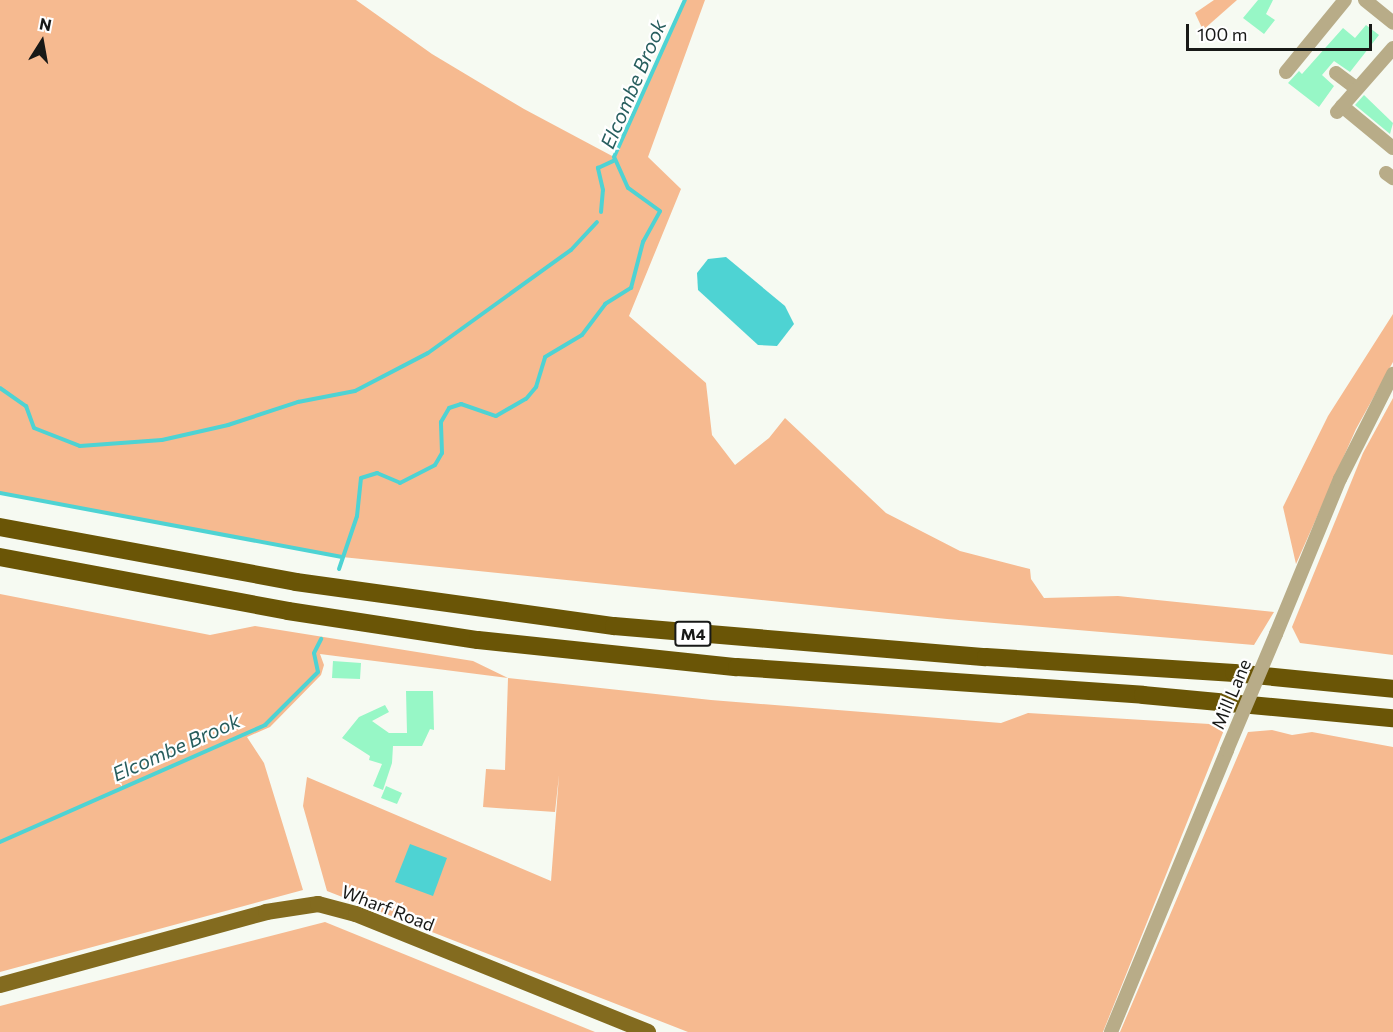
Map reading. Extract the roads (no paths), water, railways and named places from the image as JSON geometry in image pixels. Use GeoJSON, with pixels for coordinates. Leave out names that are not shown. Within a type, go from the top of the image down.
{"type":"FeatureCollection","features":[{"type":"Feature","properties":{"kind":"highway","name":"M4"},"geometry":{"type":"LineString","coordinates":[[0,527],[284,580],[614,626],[915,652],[1199,670],[1393,689]]}},
{"type":"Feature","properties":{"kind":"highway","name":"M4"},"geometry":{"type":"LineString","coordinates":[[0,557],[288,611],[478,640],[737,667],[1154,696],[1393,718]]}},
{"type":"Feature","properties":{"kind":"main road","name":"Wharf Road"},"geometry":{"type":"LineString","coordinates":[[0,985],[266,912],[318,904],[356,914],[648,1032]]}},
{"type":"Feature","properties":{"kind":"street"},"geometry":{"type":"LineString","coordinates":[[1286,72],[1345,0]]}},
{"type":"Feature","properties":{"kind":"street"},"geometry":{"type":"LineString","coordinates":[[1365,0],[1393,23]]}},
{"type":"Feature","properties":{"kind":"street"},"geometry":{"type":"LineString","coordinates":[[1393,48],[1340,109],[1393,148]]}},
{"type":"Feature","properties":{"kind":"street"},"geometry":{"type":"LineString","coordinates":[[1336,73],[1357,89]]}},
{"type":"Feature","properties":{"kind":"street","name":"Mill Lane"},"geometry":{"type":"LineString","coordinates":[[1111,1032],[1340,479],[1393,374]]}},
{"type":"Feature","properties":{"kind":"water"},"geometry":{"type":"Polygon","coordinates":[[[726,257],[785,306],[794,324],[777,346],[758,345],[698,290],[697,273],[708,259],[726,257]]]}},
{"type":"Feature","properties":{"kind":"water"},"geometry":{"type":"Polygon","coordinates":[[[410,844],[447,858],[433,896],[395,882],[410,844]]]}},
{"type":"Feature","properties":{"kind":"waterway","name":"Elcombe Brook"},"geometry":{"type":"LineString","coordinates":[[339,569],[357,516],[361,478],[377,473],[400,483],[435,465],[442,453],[441,422],[449,408],[461,404],[496,416],[526,399],[536,387],[545,357],[582,335],[605,304],[631,288],[643,242],[660,211],[628,188],[614,157],[685,0]]}},
{"type":"Feature","properties":{"kind":"waterway"},"geometry":{"type":"LineString","coordinates":[[601,212],[603,190],[598,168],[613,161]]}},
{"type":"Feature","properties":{"kind":"waterway"},"geometry":{"type":"LineString","coordinates":[[0,388],[26,406],[34,428],[80,446],[162,440],[228,425],[298,402],[355,391],[428,353],[571,250],[597,222]]}},
{"type":"Feature","properties":{"kind":"waterway"},"geometry":{"type":"LineString","coordinates":[[0,493],[342,557]]}},
{"type":"Feature","properties":{"kind":"waterway","name":"Elcombe Brook"},"geometry":{"type":"LineString","coordinates":[[0,842],[265,725],[318,672],[314,653],[321,639]]}}]}
